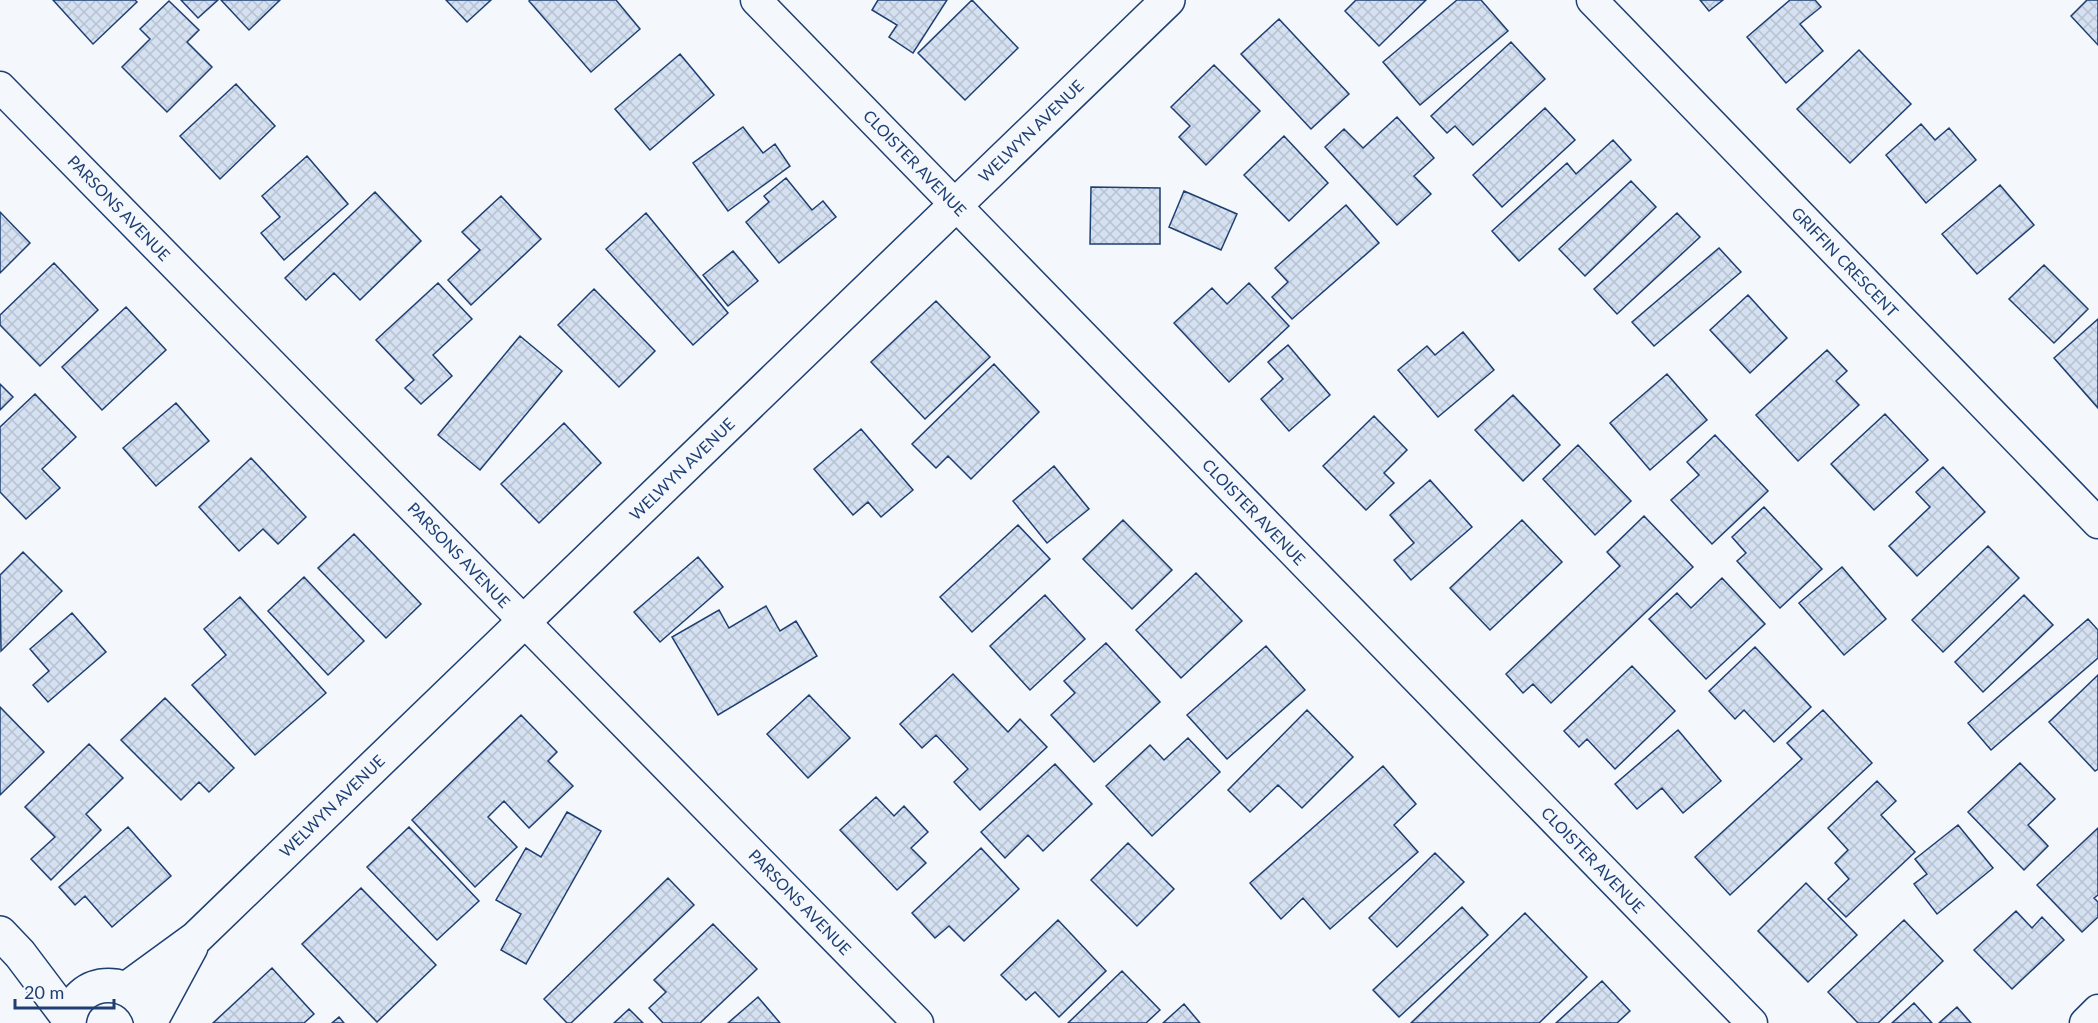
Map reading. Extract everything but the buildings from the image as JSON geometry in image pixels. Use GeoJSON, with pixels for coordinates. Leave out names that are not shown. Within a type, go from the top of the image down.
{"type":"FeatureCollection","features":[{"type":"Feature","properties":{"kind":"street","name":"CLOISTER AVENUE"},"geometry":{"type":"LineString","coordinates":[[756,0],[1752,1023]]}},
{"type":"Feature","properties":{"kind":"street","name":"WELWYN AVENUE"},"geometry":{"type":"LineString","coordinates":[[151,1022],[143,1001],[126,988],[196,938],[1168,0]]}},
{"type":"Feature","properties":{"kind":"street","name":"GRIFFIN CRESCENT"},"geometry":{"type":"LineString","coordinates":[[1592,0],[2098,523]]}},
{"type":"Feature","properties":{"kind":"street","name":"PARSONS AVENUE"},"geometry":{"type":"LineString","coordinates":[[0,87],[918,1023]]}},
{"type":"Feature","properties":{"kind":"street","name":"WELWYN AVENUE"},"geometry":{"type":"LineString","coordinates":[[151,1022],[196,938]]}},
{"type":"Feature","properties":{"kind":"street"},"geometry":{"type":"LineString","coordinates":[[10,944],[91,990]]}},
{"type":"Feature","properties":{"kind":"street"},"geometry":{"type":"LineString","coordinates":[[10,944],[69,1021]]}},
{"type":"Feature","properties":{"kind":"street"},"geometry":{"type":"LineString","coordinates":[[69,1021],[81,997],[91,990],[115,985],[126,988]]}},
{"type":"Feature","properties":{"kind":"street"},"geometry":{"type":"LineString","coordinates":[[2085,1023],[2098,1010]]}}]}
